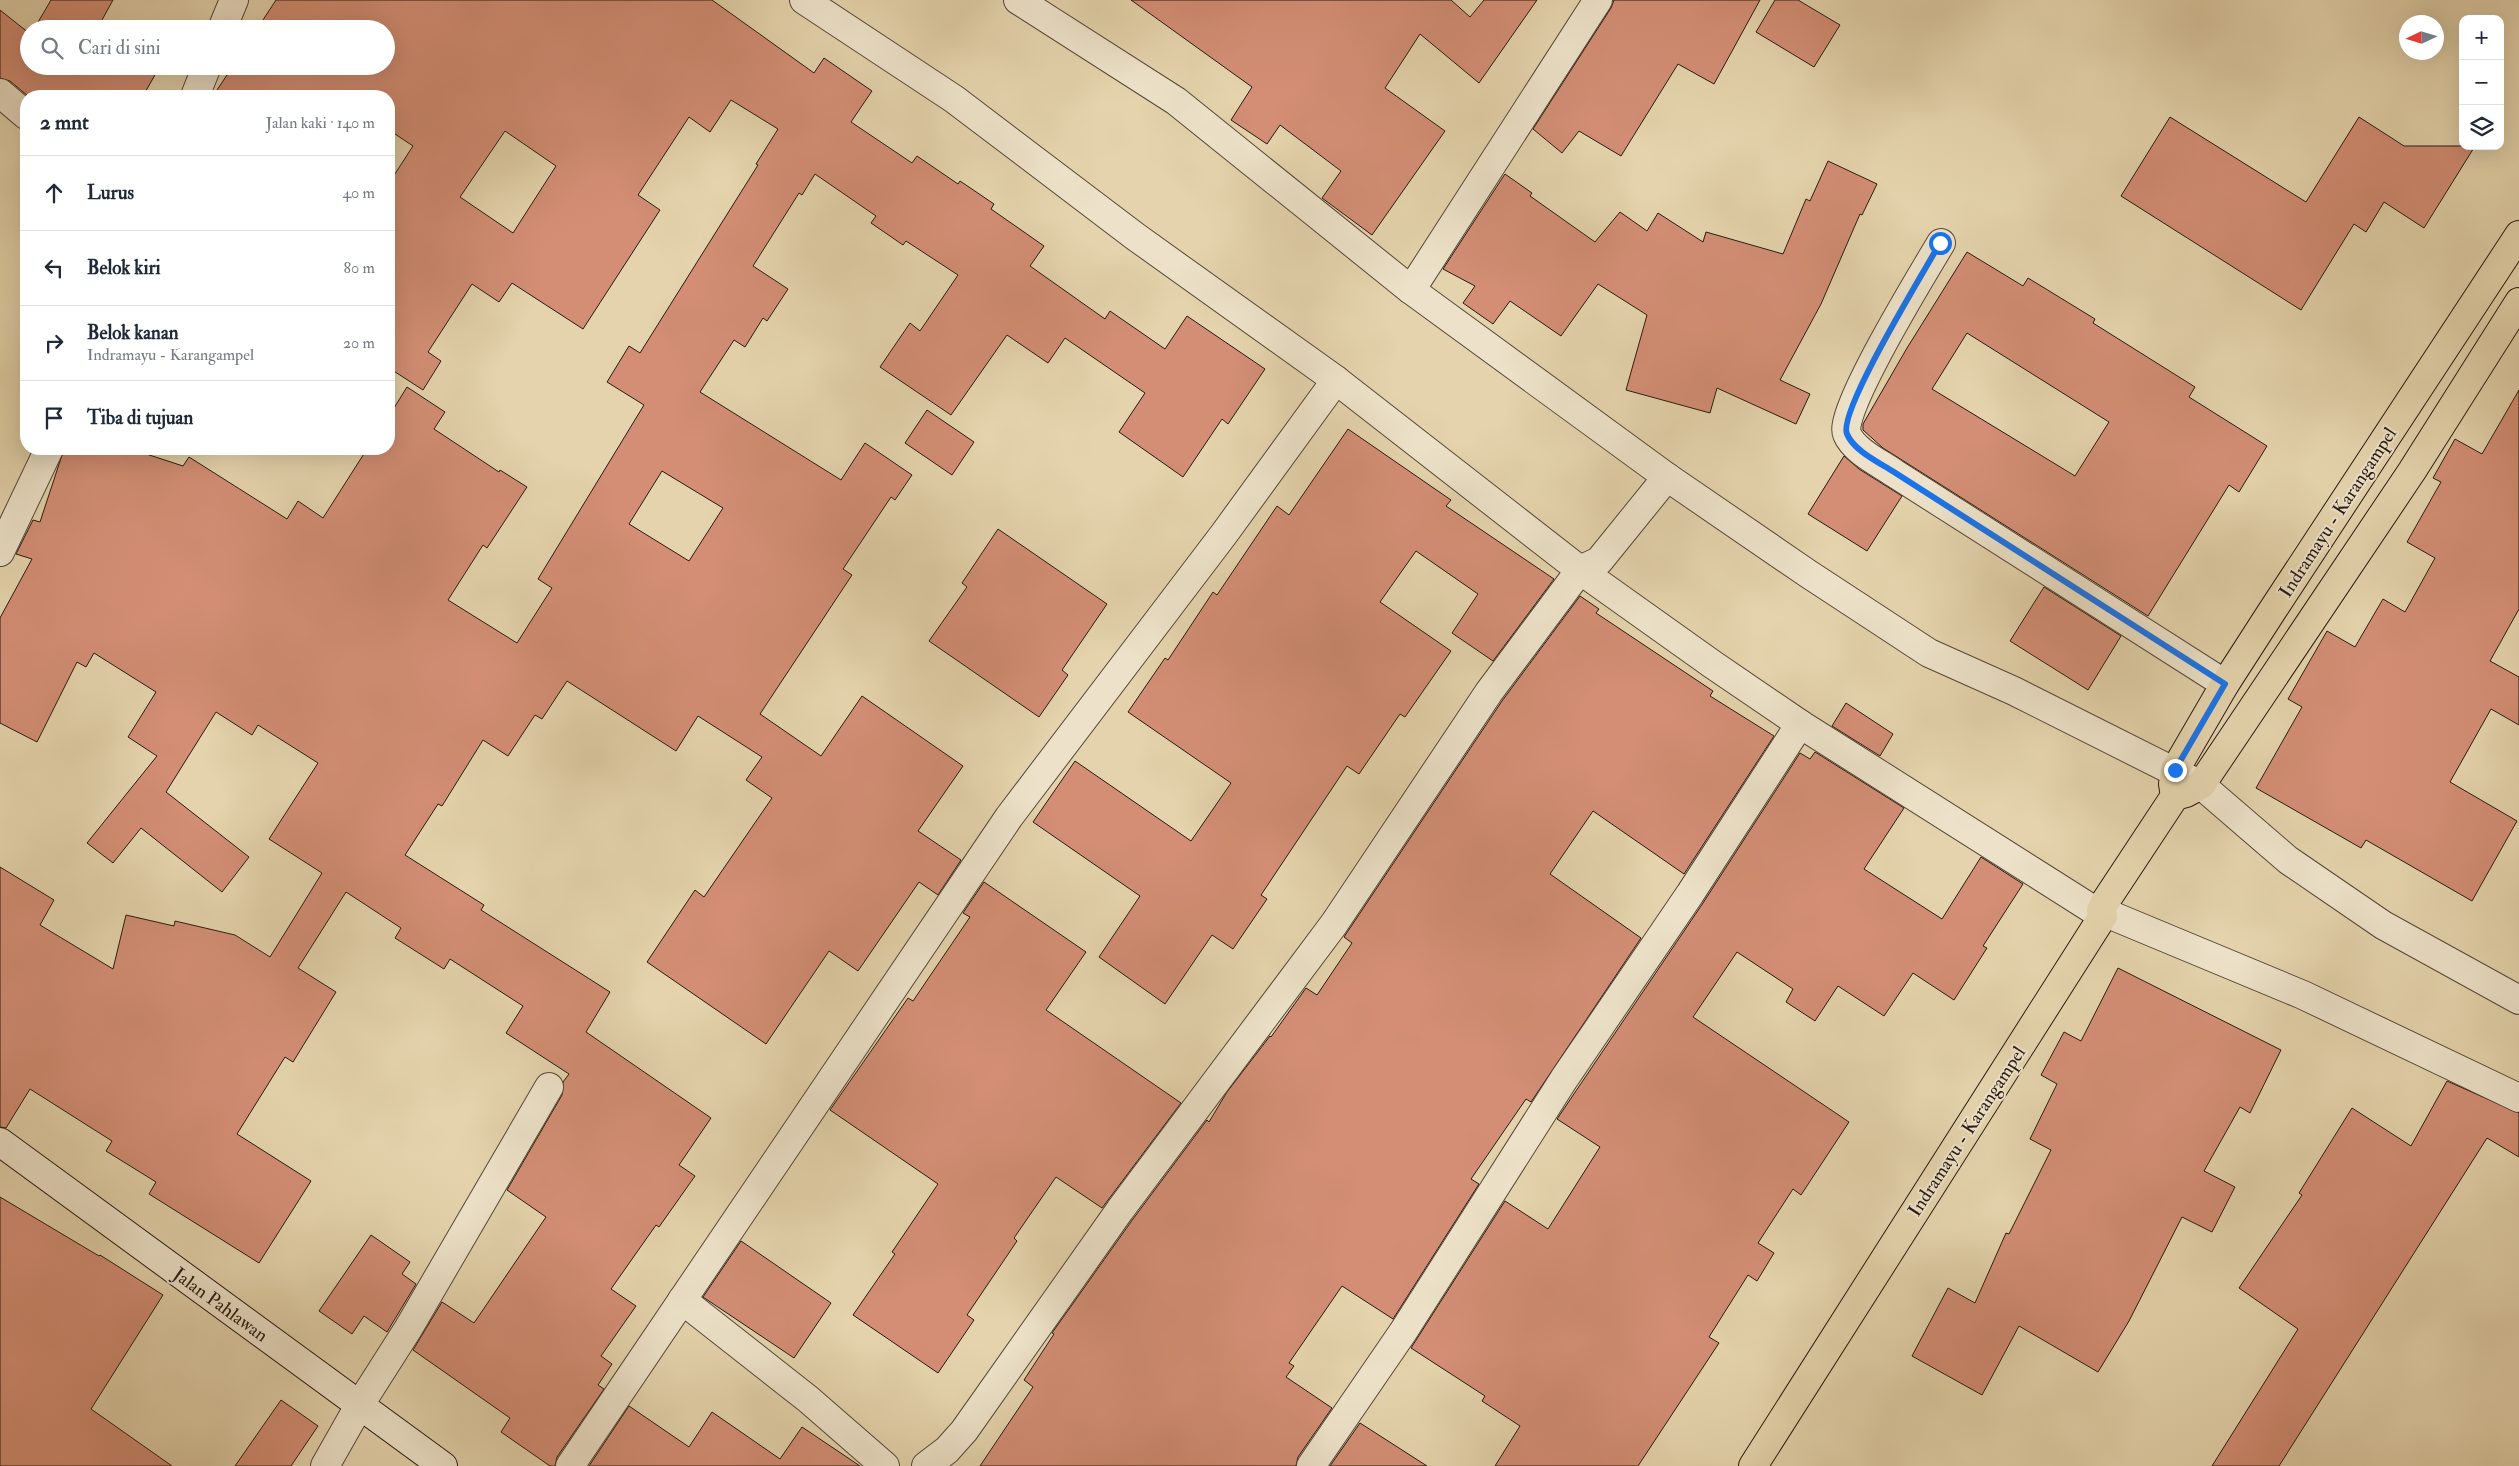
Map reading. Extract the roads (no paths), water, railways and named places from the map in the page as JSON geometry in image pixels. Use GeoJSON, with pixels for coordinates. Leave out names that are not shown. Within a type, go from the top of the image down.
{"type":"FeatureCollection","features":[{"type":"Feature","properties":{"kind":"main road","name":"Indramayu - Karangampel"},"geometry":{"type":"LineString","coordinates":[[1753,1466],[2103,910],[2171,793],[2225,684],[2519,235]]}},
{"type":"Feature","properties":{"kind":"main road","name":"Indramayu - Karangampel"},"geometry":{"type":"LineString","coordinates":[[2201,785],[2412,471],[2519,302]]}},
{"type":"Feature","properties":{"kind":"main road"},"geometry":{"type":"LineString","coordinates":[[2171,793],[2186,793],[2201,785]]}},
{"type":"Feature","properties":{"kind":"street"},"geometry":{"type":"LineString","coordinates":[[226,20],[234,0]]}},
{"type":"Feature","properties":{"kind":"street"},"geometry":{"type":"LineString","coordinates":[[804,0],[954,99],[1136,237],[1589,565],[1800,724],[2103,910],[2303,995],[2519,1098]]}},
{"type":"Feature","properties":{"kind":"street"},"geometry":{"type":"LineString","coordinates":[[1018,0],[1176,101],[1660,485],[1930,653],[2014,691],[2171,793]]}},
{"type":"Feature","properties":{"kind":"street"},"geometry":{"type":"LineString","coordinates":[[1412,290],[1598,0]]}},
{"type":"Feature","properties":{"kind":"street"},"geometry":{"type":"LineString","coordinates":[[197,90],[203,75]]}},
{"type":"Feature","properties":{"kind":"street"},"geometry":{"type":"LineString","coordinates":[[0,92],[20,110]]}},
{"type":"Feature","properties":{"kind":"street"},"geometry":{"type":"LineString","coordinates":[[1940,243],[1859,389],[1846,419],[1846,434],[1855,445],[1894,472],[2225,684]]}},
{"type":"Feature","properties":{"kind":"street"},"geometry":{"type":"LineString","coordinates":[[570,1466],[1009,817],[1224,534],[1336,380]]}},
{"type":"Feature","properties":{"kind":"street"},"geometry":{"type":"LineString","coordinates":[[0,552],[46,455]]}},
{"type":"Feature","properties":{"kind":"street"},"geometry":{"type":"LineString","coordinates":[[926,1466],[947,1450],[964,1431],[1120,1210],[1334,924],[1489,692],[1589,565],[1660,485]]}},
{"type":"Feature","properties":{"kind":"street"},"geometry":{"type":"LineString","coordinates":[[1311,1466],[1403,1332],[1564,1079],[1690,894],[1800,724]]}},
{"type":"Feature","properties":{"kind":"street"},"geometry":{"type":"LineString","coordinates":[[2201,785],[2288,860],[2367,914],[2519,1000]]}},
{"type":"Feature","properties":{"kind":"street"},"geometry":{"type":"LineString","coordinates":[[325,1466],[550,1087]]}},
{"type":"Feature","properties":{"kind":"street","name":"Jalan Pahlawan"},"geometry":{"type":"LineString","coordinates":[[0,1142],[443,1466]]}},
{"type":"Feature","properties":{"kind":"street"},"geometry":{"type":"LineString","coordinates":[[682,1300],[808,1399],[885,1466]]}}]}
